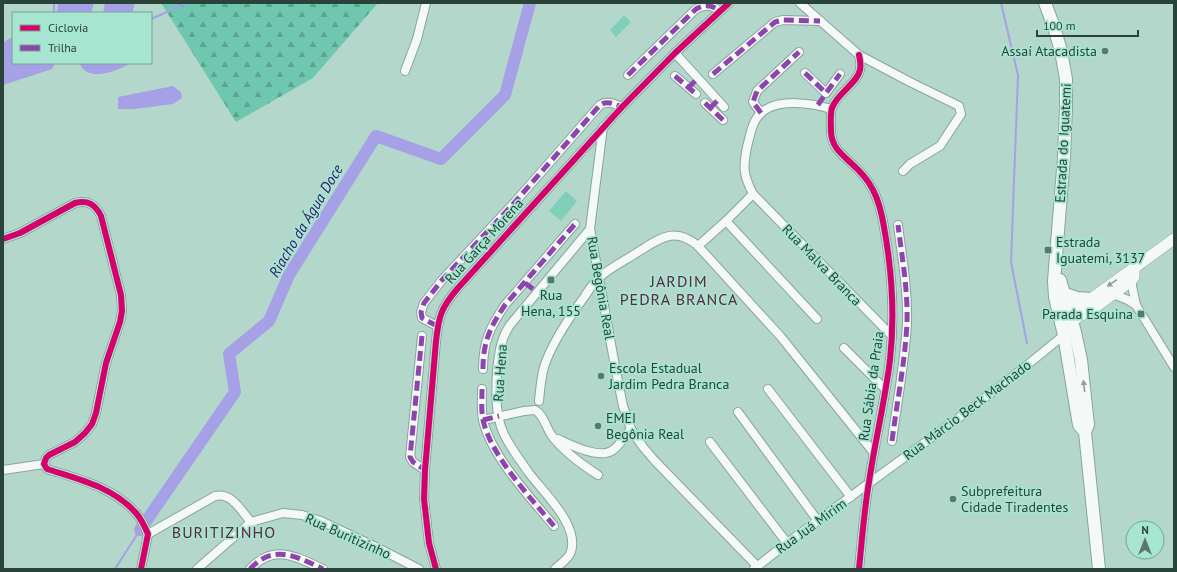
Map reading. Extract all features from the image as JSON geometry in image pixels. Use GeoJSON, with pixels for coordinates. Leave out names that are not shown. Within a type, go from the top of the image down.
{"type":"FeatureCollection","features":[{"type":"Feature","properties":{"kind":"main road","name":"Estrada do Iguatemi"},"geometry":{"type":"LineString","coordinates":[[1045,3],[1061,51],[1066,79],[1064,157],[1055,262],[1054,292],[1065,322],[1079,350],[1084,380],[1084,427],[1098,569]]}},
{"type":"Feature","properties":{"kind":"main road","name":"Rua Márcio Beck Machado"},"geometry":{"type":"LineString","coordinates":[[1065,322],[1091,298],[1174,239]]}},
{"type":"Feature","properties":{"kind":"main road","name":"Estrada do Iguatemi"},"geometry":{"type":"LineString","coordinates":[[1055,262],[1062,293],[1070,365],[1084,427]]}},
{"type":"Feature","properties":{"kind":"main road"},"geometry":{"type":"LineString","coordinates":[[1131,281],[1134,277],[1134,268]]}},
{"type":"Feature","properties":{"kind":"main road","name":"Rua Márcio Beck Machado"},"geometry":{"type":"LineString","coordinates":[[1065,322],[1084,315],[1131,281]]}},
{"type":"Feature","properties":{"kind":"main road"},"geometry":{"type":"LineString","coordinates":[[1062,293],[1077,298],[1091,298]]}},
{"type":"Feature","properties":{"kind":"street"},"geometry":{"type":"LineString","coordinates":[[405,71],[417,39],[426,3]]}},
{"type":"Feature","properties":{"kind":"street","name":"Rua Garça Morena"},"geometry":{"type":"LineString","coordinates":[[436,569],[425,520],[424,499],[437,326],[443,307],[458,288],[603,127],[675,53],[729,3]]}},
{"type":"Feature","properties":{"kind":"street"},"geometry":{"type":"LineString","coordinates":[[800,3],[859,54],[910,82],[959,106],[961,114],[940,146],[910,164],[903,171]]}},
{"type":"Feature","properties":{"kind":"street"},"geometry":{"type":"LineString","coordinates":[[628,75],[696,9],[701,6],[708,5],[713,6],[720,11]]}},
{"type":"Feature","properties":{"kind":"street"},"geometry":{"type":"LineString","coordinates":[[713,74],[775,22],[784,20],[820,21]]}},
{"type":"Feature","properties":{"kind":"street"},"geometry":{"type":"LineString","coordinates":[[761,113],[752,102],[757,91],[799,52]]}},
{"type":"Feature","properties":{"kind":"street"},"geometry":{"type":"LineString","coordinates":[[675,53],[724,107]]}},
{"type":"Feature","properties":{"kind":"street","name":"Rua Sábia da Praia"},"geometry":{"type":"LineString","coordinates":[[859,54],[859,72],[852,82],[840,94],[832,109],[831,134],[834,145],[852,163],[873,190],[881,212],[891,273],[892,321],[892,336],[885,389],[868,484],[859,569]]}},
{"type":"Feature","properties":{"kind":"street"},"geometry":{"type":"LineString","coordinates":[[805,73],[826,93]]}},
{"type":"Feature","properties":{"kind":"street"},"geometry":{"type":"LineString","coordinates":[[818,105],[840,74]]}},
{"type":"Feature","properties":{"kind":"street"},"geometry":{"type":"LineString","coordinates":[[675,76],[696,94]]}},
{"type":"Feature","properties":{"kind":"street"},"geometry":{"type":"LineString","coordinates":[[688,88],[698,78]]}},
{"type":"Feature","properties":{"kind":"street"},"geometry":{"type":"LineString","coordinates":[[718,100],[708,106],[723,120]]}},
{"type":"Feature","properties":{"kind":"street"},"geometry":{"type":"LineString","coordinates":[[437,326],[422,318],[421,312],[429,296],[442,280],[515,202],[600,105],[606,103],[615,104],[622,107]]}},
{"type":"Feature","properties":{"kind":"street"},"geometry":{"type":"LineString","coordinates":[[698,246],[726,221],[752,194],[746,182],[744,164],[750,133],[755,121],[761,113],[781,105],[794,103],[818,105],[832,109]]}},
{"type":"Feature","properties":{"kind":"street","name":"Rua Begônia Real"},"geometry":{"type":"LineString","coordinates":[[603,127],[590,229],[614,366],[623,406],[631,428],[643,447],[756,568]]}},
{"type":"Feature","properties":{"kind":"street","name":"Rua Malva Branca"},"geometry":{"type":"LineString","coordinates":[[752,194],[892,336]]}},
{"type":"Feature","properties":{"kind":"street"},"geometry":{"type":"LineString","coordinates":[[3,239],[20,233],[75,203],[90,203],[97,208],[104,224],[121,295],[122,311],[120,322],[106,363],[96,413],[92,424],[75,442],[49,455],[44,464]]}},
{"type":"Feature","properties":{"kind":"street"},"geometry":{"type":"LineString","coordinates":[[726,221],[817,319]]}},
{"type":"Feature","properties":{"kind":"street"},"geometry":{"type":"LineString","coordinates":[[483,369],[483,354],[490,328],[505,305],[575,224]]}},
{"type":"Feature","properties":{"kind":"street"},"geometry":{"type":"LineString","coordinates":[[892,441],[907,321],[898,225]]}},
{"type":"Feature","properties":{"kind":"street","name":"Rua Hena"},"geometry":{"type":"LineString","coordinates":[[555,569],[566,560],[570,553],[572,540],[568,526],[560,511],[529,472],[507,440],[502,430],[496,384],[500,343],[510,325],[590,229]]}},
{"type":"Feature","properties":{"kind":"street"},"geometry":{"type":"LineString","coordinates":[[539,401],[544,366],[571,315],[599,277],[662,238],[680,235],[690,239],[698,246],[781,337],[874,453]]}},
{"type":"Feature","properties":{"kind":"street"},"geometry":{"type":"LineString","coordinates":[[1131,281],[1136,305],[1174,367]]}},
{"type":"Feature","properties":{"kind":"street"},"geometry":{"type":"LineString","coordinates":[[525,283],[537,292]]}},
{"type":"Feature","properties":{"kind":"street"},"geometry":{"type":"LineString","coordinates":[[1113,294],[1136,305]]}},
{"type":"Feature","properties":{"kind":"street"},"geometry":{"type":"LineString","coordinates":[[892,321],[907,321]]}},
{"type":"Feature","properties":{"kind":"street","name":"Rua Márcio Beck Machado"},"geometry":{"type":"LineString","coordinates":[[868,484],[1026,366],[1065,322]]}},
{"type":"Feature","properties":{"kind":"street"},"geometry":{"type":"LineString","coordinates":[[422,336],[410,456],[413,462],[425,470]]}},
{"type":"Feature","properties":{"kind":"street"},"geometry":{"type":"LineString","coordinates":[[844,348],[885,389]]}},
{"type":"Feature","properties":{"kind":"street"},"geometry":{"type":"LineString","coordinates":[[482,389],[483,420],[497,453],[554,526]]}},
{"type":"Feature","properties":{"kind":"street"},"geometry":{"type":"LineString","coordinates":[[768,389],[851,497]]}},
{"type":"Feature","properties":{"kind":"street"},"geometry":{"type":"LineString","coordinates":[[483,420],[535,410],[541,414],[553,437],[578,461],[598,475]]}},
{"type":"Feature","properties":{"kind":"street"},"geometry":{"type":"LineString","coordinates":[[738,412],[818,521]]}},
{"type":"Feature","properties":{"kind":"street"},"geometry":{"type":"LineString","coordinates":[[553,437],[582,449],[602,454],[608,453],[614,449],[631,428]]}},
{"type":"Feature","properties":{"kind":"street"},"geometry":{"type":"LineString","coordinates":[[710,442],[787,543]]}},
{"type":"Feature","properties":{"kind":"street"},"geometry":{"type":"LineString","coordinates":[[3,470],[44,464]]}},
{"type":"Feature","properties":{"kind":"street"},"geometry":{"type":"LineString","coordinates":[[44,464],[47,469],[92,484],[113,493],[136,513],[148,534],[141,569]]}},
{"type":"Feature","properties":{"kind":"street","name":"Rua Juá Mirim"},"geometry":{"type":"LineString","coordinates":[[756,568],[787,543],[868,484]]}},
{"type":"Feature","properties":{"kind":"street"},"geometry":{"type":"LineString","coordinates":[[148,534],[215,496],[220,495],[224,495],[232,499],[250,522]]}},
{"type":"Feature","properties":{"kind":"street","name":"Rua Buritizinho"},"geometry":{"type":"LineString","coordinates":[[197,569],[250,522],[283,513],[302,515],[320,521],[419,569]]}},
{"type":"Feature","properties":{"kind":"street"},"geometry":{"type":"LineString","coordinates":[[250,569],[264,557],[272,555],[293,556],[323,569]]}},
{"type":"Feature","properties":{"kind":"green space"},"geometry":{"type":"Polygon","coordinates":[[[161,3],[378,3],[313,78],[236,122],[161,3]]]}},
{"type":"Feature","properties":{"kind":"green space"},"geometry":{"type":"Polygon","coordinates":[[[624,15],[631,22],[616,37],[610,30],[624,15]]]}},
{"type":"Feature","properties":{"kind":"green space"},"geometry":{"type":"Polygon","coordinates":[[[566,191],[577,201],[561,221],[549,211],[566,191]]]}},
{"type":"Feature","properties":{"kind":"shaded area"},"geometry":{"type":"Polygon","coordinates":[[[58,3],[94,3],[91,12],[57,12],[58,3]]]}},
{"type":"Feature","properties":{"kind":"shaded area"},"geometry":{"type":"Polygon","coordinates":[[[105,3],[135,3],[132,12],[103,12],[105,3]]]}},
{"type":"Feature","properties":{"kind":"shaded area"},"geometry":{"type":"Polygon","coordinates":[[[12,38],[12,64],[54,64],[52,69],[3,85],[3,42],[12,38]]]}},
{"type":"Feature","properties":{"kind":"shaded area"},"geometry":{"type":"Polygon","coordinates":[[[80,64],[130,64],[104,74],[89,73],[80,64]]]}},
{"type":"Feature","properties":{"kind":"shaded area"},"geometry":{"type":"Polygon","coordinates":[[[173,86],[181,92],[182,98],[173,104],[135,109],[118,109],[118,97],[173,86]]]}},
{"type":"Feature","properties":{"kind":"waterway"},"geometry":{"type":"LineString","coordinates":[[54,3],[54,12]]}},
{"type":"Feature","properties":{"kind":"waterway"},"geometry":{"type":"LineString","coordinates":[[152,19],[187,3]]}},
{"type":"Feature","properties":{"kind":"waterway","name":"Riacho da Água Doce"},"geometry":{"type":"LineString","coordinates":[[140,530],[235,392],[229,354],[269,321],[289,275],[376,136],[441,159],[505,95],[530,3]]}},
{"type":"Feature","properties":{"kind":"waterway"},"geometry":{"type":"LineString","coordinates":[[1001,3],[1018,75],[1011,262],[1027,343]]}},
{"type":"Feature","properties":{"kind":"waterway"},"geometry":{"type":"LineString","coordinates":[[115,569],[140,530]]}},
{"type":"Feature","properties":{"kind":"marked path"},"geometry":{"type":"LineString","coordinates":[[628,75],[696,9],[702,6],[708,6],[714,7],[720,11]]}},
{"type":"Feature","properties":{"kind":"marked path"},"geometry":{"type":"LineString","coordinates":[[713,74],[775,22],[783,20],[820,21]]}},
{"type":"Feature","properties":{"kind":"marked path"},"geometry":{"type":"LineString","coordinates":[[761,113],[753,102],[757,91],[799,52]]}},
{"type":"Feature","properties":{"kind":"marked path"},"geometry":{"type":"LineString","coordinates":[[805,73],[826,93],[840,74]]}},
{"type":"Feature","properties":{"kind":"marked path"},"geometry":{"type":"LineString","coordinates":[[675,76],[696,94]]}},
{"type":"Feature","properties":{"kind":"marked path"},"geometry":{"type":"LineString","coordinates":[[688,88],[698,78]]}},
{"type":"Feature","properties":{"kind":"marked path"},"geometry":{"type":"LineString","coordinates":[[818,105],[826,93]]}},
{"type":"Feature","properties":{"kind":"marked path"},"geometry":{"type":"LineString","coordinates":[[710,108],[718,100]]}},
{"type":"Feature","properties":{"kind":"marked path"},"geometry":{"type":"LineString","coordinates":[[437,326],[422,318],[421,312],[424,303],[442,280],[515,202],[600,105],[608,103],[622,107]]}},
{"type":"Feature","properties":{"kind":"marked path"},"geometry":{"type":"LineString","coordinates":[[705,103],[723,120]]}},
{"type":"Feature","properties":{"kind":"marked path"},"geometry":{"type":"LineString","coordinates":[[483,369],[484,351],[488,335],[505,305],[575,224]]}},
{"type":"Feature","properties":{"kind":"marked path"},"geometry":{"type":"LineString","coordinates":[[892,441],[903,367],[907,323],[906,286],[898,225]]}},
{"type":"Feature","properties":{"kind":"marked path"},"geometry":{"type":"LineString","coordinates":[[525,283],[537,292]]}},
{"type":"Feature","properties":{"kind":"marked path"},"geometry":{"type":"LineString","coordinates":[[422,336],[410,457],[413,462],[425,470]]}},
{"type":"Feature","properties":{"kind":"marked path"},"geometry":{"type":"LineString","coordinates":[[482,389],[483,420],[487,434],[494,448],[512,476],[554,526]]}},
{"type":"Feature","properties":{"kind":"marked path"},"geometry":{"type":"LineString","coordinates":[[483,420],[499,416]]}},
{"type":"Feature","properties":{"kind":"marked path"},"geometry":{"type":"LineString","coordinates":[[250,569],[259,561],[268,556],[277,554],[295,557],[323,569]]}},
{"type":"Feature","properties":{"kind":"cycle path"},"geometry":{"type":"LineString","coordinates":[[436,569],[429,543],[424,499],[436,341],[438,325],[444,307],[458,288],[622,107],[675,53],[729,3]]}},
{"type":"Feature","properties":{"kind":"cycle path"},"geometry":{"type":"LineString","coordinates":[[859,55],[860,70],[858,75],[838,98],[832,108],[831,132],[835,147],[866,179],[879,203],[889,260],[892,293],[892,343],[867,493],[859,569]]}},
{"type":"Feature","properties":{"kind":"cycle path"},"geometry":{"type":"LineString","coordinates":[[3,239],[20,233],[75,203],[84,202],[91,204],[96,208],[101,216],[121,295],[122,311],[120,322],[106,363],[96,413],[92,424],[75,442],[49,455],[44,464],[47,469],[83,480],[106,490],[127,504],[136,513],[148,534],[141,569]]}},
{"type":"Feature","properties":{"kind":"place","name":"Assaí Atacadista"},"geometry":{"type":"Point","coordinates":[1105,51]}},
{"type":"Feature","properties":{"kind":"place","name":"Estrada Iguatemi, 3137"},"geometry":{"type":"Point","coordinates":[1048,250]}},
{"type":"Feature","properties":{"kind":"place","name":"Rua Hena, 155"},"geometry":{"type":"Point","coordinates":[551,280]}},
{"type":"Feature","properties":{"kind":"place","name":"Parada Esquina"},"geometry":{"type":"Point","coordinates":[1141,314]}},
{"type":"Feature","properties":{"kind":"place","name":"Escola Estadual Jardim Pedra Branca"},"geometry":{"type":"Point","coordinates":[601,376]}},
{"type":"Feature","properties":{"kind":"place","name":"EMEI Begônia Real"},"geometry":{"type":"Point","coordinates":[598,426]}},
{"type":"Feature","properties":{"kind":"place","name":"Subprefeitura Cidade Tiradentes"},"geometry":{"type":"Point","coordinates":[953,499]}},
{"type":"Feature","properties":{"kind":"district","name":"JARDIM PEDRA BRANCA"},"geometry":{"type":"Point","coordinates":[679,290]}},
{"type":"Feature","properties":{"kind":"district","name":"BURITIZINHO"},"geometry":{"type":"Point","coordinates":[224,532]}}]}
